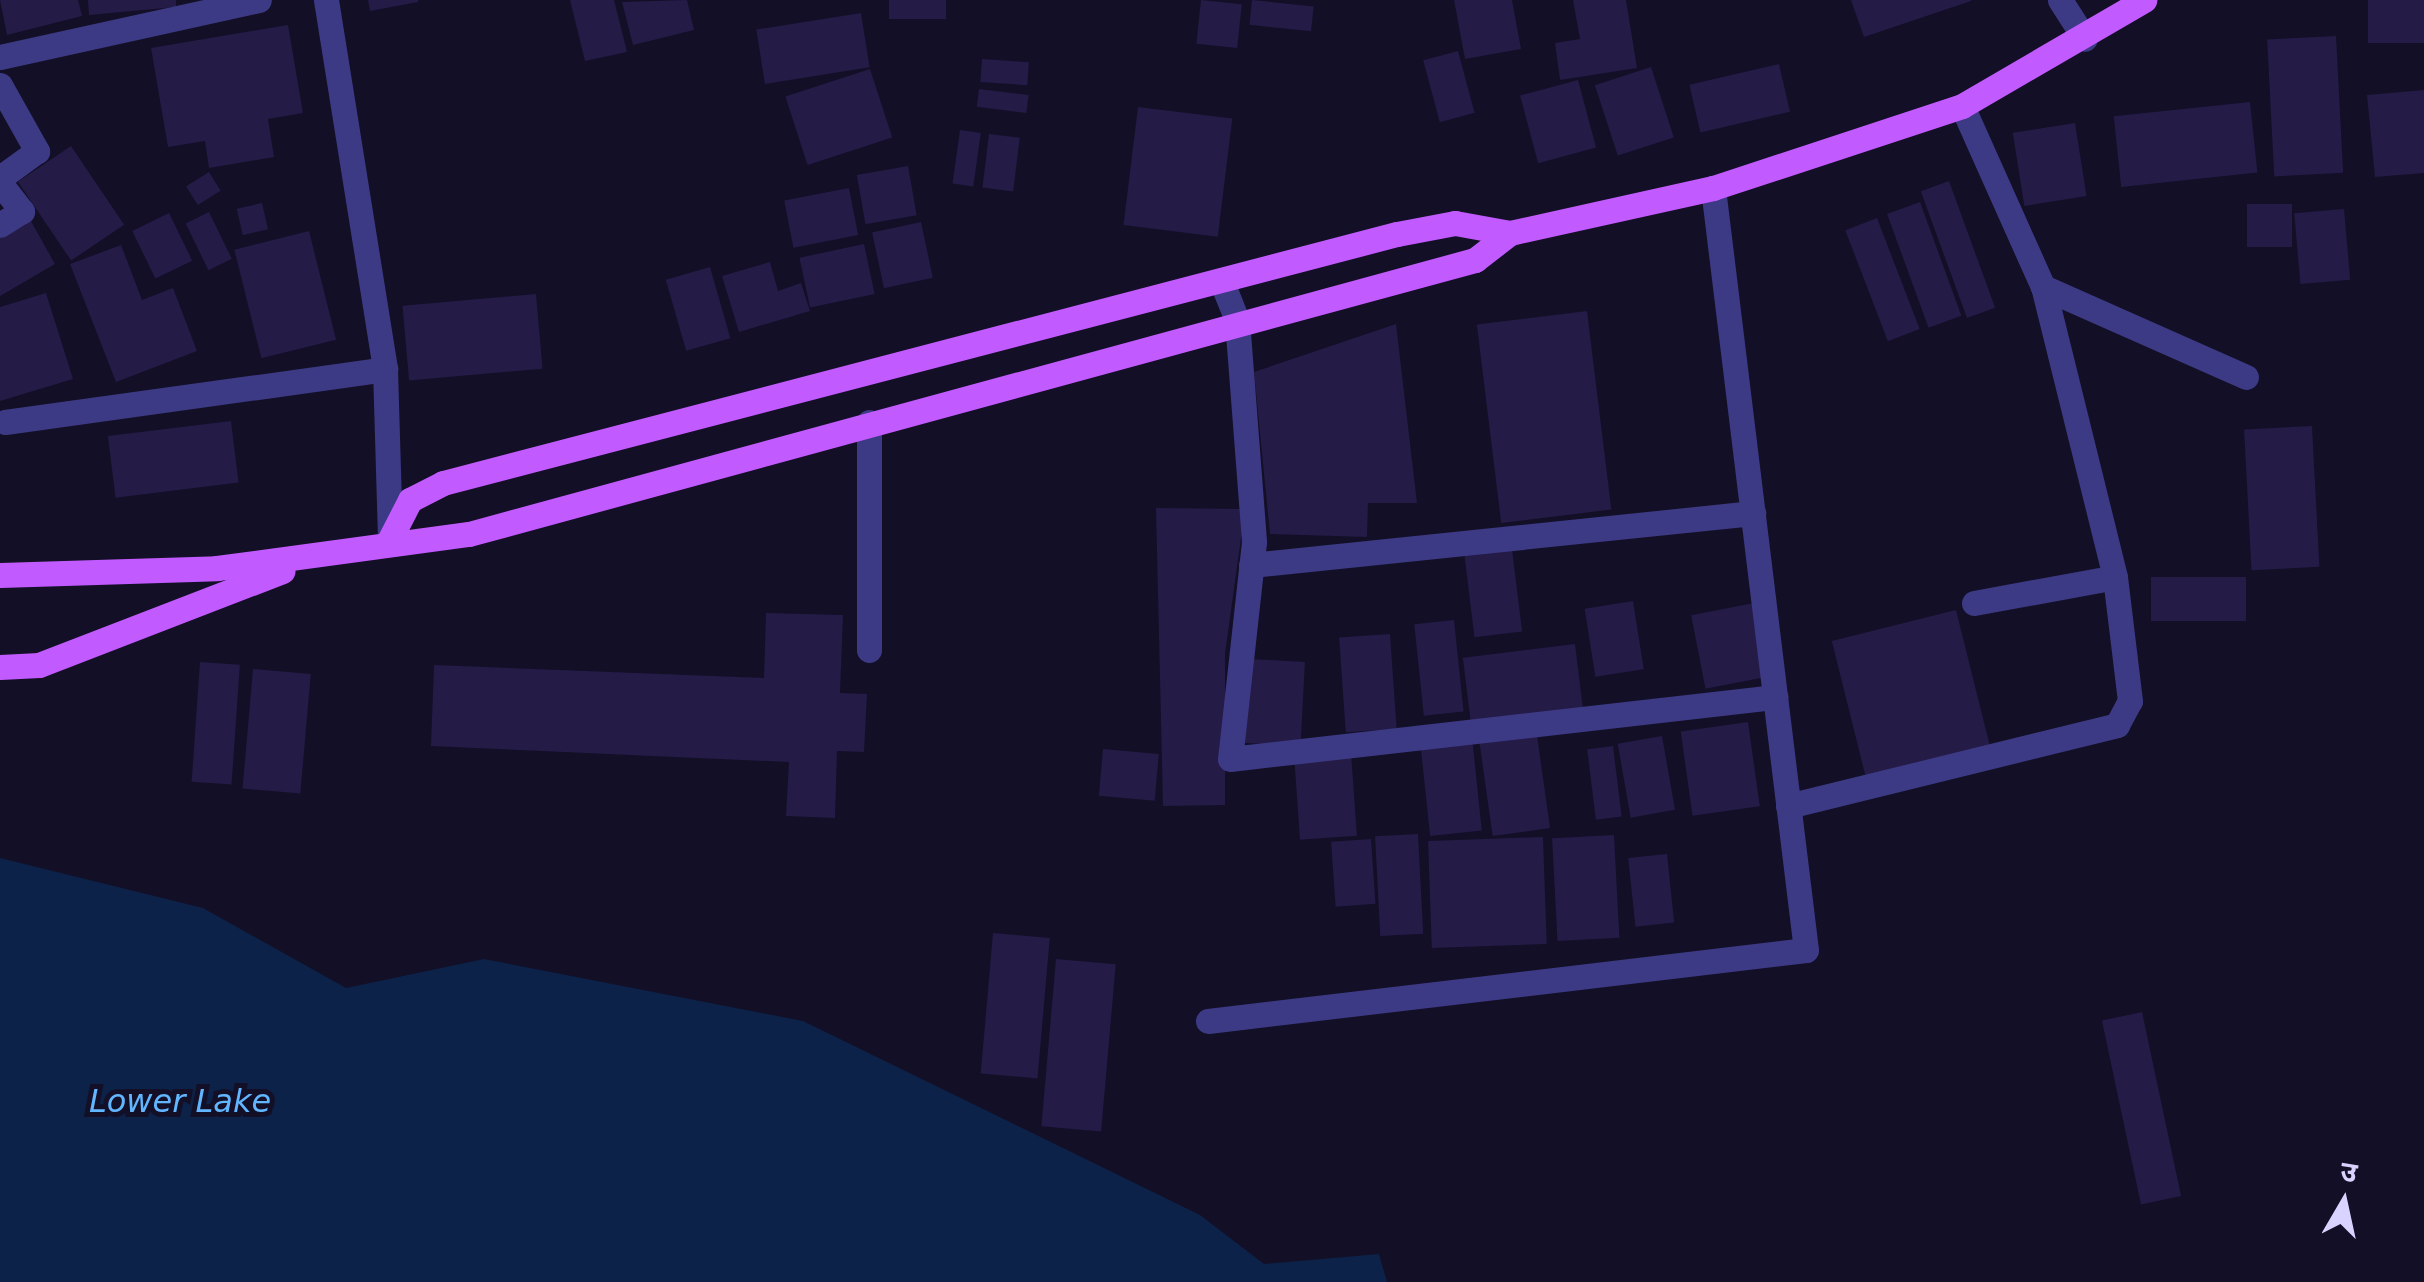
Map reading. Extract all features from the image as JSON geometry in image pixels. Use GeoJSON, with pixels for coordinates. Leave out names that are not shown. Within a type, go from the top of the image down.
{"type":"FeatureCollection","features":[{"type":"Feature","properties":{"kind":"main road"},"geometry":{"type":"LineString","coordinates":[[390,539],[410,500],[444,483],[1221,280],[1455,223],[1510,233],[1713,188],[1962,106],[2084,39],[2144,0]]}},
{"type":"Feature","properties":{"kind":"main road"},"geometry":{"type":"LineString","coordinates":[[0,667],[39,665],[310,560],[390,539],[469,534],[1237,320],[1475,260],[1510,233]]}},
{"type":"Feature","properties":{"kind":"main road"},"geometry":{"type":"LineString","coordinates":[[0,576],[310,560]]}},
{"type":"Feature","properties":{"kind":"street"},"geometry":{"type":"LineString","coordinates":[[0,57],[259,0]]}},
{"type":"Feature","properties":{"kind":"street"},"geometry":{"type":"LineString","coordinates":[[326,0],[385,370],[390,539]]}},
{"type":"Feature","properties":{"kind":"street"},"geometry":{"type":"LineString","coordinates":[[2060,0],[2084,39]]}},
{"type":"Feature","properties":{"kind":"street"},"geometry":{"type":"LineString","coordinates":[[0,85],[36,151],[0,181],[22,211],[0,226]]}},
{"type":"Feature","properties":{"kind":"street"},"geometry":{"type":"LineString","coordinates":[[1788,806],[2117,725],[2130,701],[2115,576],[2042,287],[1962,106]]}},
{"type":"Feature","properties":{"kind":"street"},"geometry":{"type":"LineString","coordinates":[[1208,1021],[1806,950],[1713,188]]}},
{"type":"Feature","properties":{"kind":"street"},"geometry":{"type":"LineString","coordinates":[[1221,280],[1237,320],[1252,565],[1230,759],[1775,697]]}},
{"type":"Feature","properties":{"kind":"street"},"geometry":{"type":"LineString","coordinates":[[2042,287],[2246,378]]}},
{"type":"Feature","properties":{"kind":"street"},"geometry":{"type":"LineString","coordinates":[[5,422],[385,370]]}},
{"type":"Feature","properties":{"kind":"street"},"geometry":{"type":"LineString","coordinates":[[869,422],[870,650]]}},
{"type":"Feature","properties":{"kind":"street"},"geometry":{"type":"LineString","coordinates":[[1252,565],[1753,512]]}},
{"type":"Feature","properties":{"kind":"street"},"geometry":{"type":"LineString","coordinates":[[1974,603],[2115,576]]}},
{"type":"Feature","properties":{"kind":"water","name":"Lower Lake"},"geometry":{"type":"Polygon","coordinates":[[[0,858],[203,908],[346,988],[484,959],[803,1021],[1200,1215],[1264,1264],[1379,1254],[1387,1282],[0,1282],[0,858]]]}},
{"type":"Feature","properties":{"kind":"building"},"geometry":{"type":"Polygon","coordinates":[[[0,0],[78,0],[82,16],[7,35],[0,0]]]}},
{"type":"Feature","properties":{"kind":"building"},"geometry":{"type":"Polygon","coordinates":[[[88,0],[176,0],[176,7],[89,15],[88,0]]]}},
{"type":"Feature","properties":{"kind":"building"},"geometry":{"type":"Polygon","coordinates":[[[368,0],[418,0],[418,2],[370,11],[368,0]]]}},
{"type":"Feature","properties":{"kind":"building"},"geometry":{"type":"Polygon","coordinates":[[[570,0],[614,0],[627,52],[585,61],[570,0]]]}},
{"type":"Feature","properties":{"kind":"building"},"geometry":{"type":"Polygon","coordinates":[[[687,0],[694,30],[633,45],[622,2],[687,0]]]}},
{"type":"Feature","properties":{"kind":"building"},"geometry":{"type":"Polygon","coordinates":[[[889,0],[946,0],[946,19],[889,19],[889,0]]]}},
{"type":"Feature","properties":{"kind":"building"},"geometry":{"type":"Polygon","coordinates":[[[1201,0],[1242,4],[1237,48],[1196,44],[1201,0]]]}},
{"type":"Feature","properties":{"kind":"building"},"geometry":{"type":"Polygon","coordinates":[[[1252,0],[1314,6],[1311,31],[1249,25],[1252,0]]]}},
{"type":"Feature","properties":{"kind":"building"},"geometry":{"type":"Polygon","coordinates":[[[1454,0],[1512,0],[1521,49],[1465,59],[1454,0]]]}},
{"type":"Feature","properties":{"kind":"building"},"geometry":{"type":"Polygon","coordinates":[[[1573,0],[1626,0],[1637,68],[1560,80],[1555,43],[1580,39],[1573,0]]]}},
{"type":"Feature","properties":{"kind":"building"},"geometry":{"type":"Polygon","coordinates":[[[1851,0],[1971,0],[1971,1],[1864,37],[1851,0]]]}},
{"type":"Feature","properties":{"kind":"building"},"geometry":{"type":"Polygon","coordinates":[[[2368,0],[2424,0],[2424,43],[2368,43],[2368,0]]]}},
{"type":"Feature","properties":{"kind":"building"},"geometry":{"type":"Polygon","coordinates":[[[861,13],[870,67],[765,84],[756,30],[861,13]]]}},
{"type":"Feature","properties":{"kind":"building"},"geometry":{"type":"Polygon","coordinates":[[[288,25],[303,113],[268,119],[274,157],[209,168],[205,141],[168,147],[151,48],[288,25]]]}},
{"type":"Feature","properties":{"kind":"building"},"geometry":{"type":"Polygon","coordinates":[[[2336,36],[2343,173],[2274,176],[2267,40],[2336,36]]]}},
{"type":"Feature","properties":{"kind":"building"},"geometry":{"type":"Polygon","coordinates":[[[1458,51],[1475,113],[1440,122],[1423,60],[1458,51]]]}},
{"type":"Feature","properties":{"kind":"building"},"geometry":{"type":"Polygon","coordinates":[[[982,59],[1029,62],[1027,85],[980,82],[982,59]]]}},
{"type":"Feature","properties":{"kind":"building"},"geometry":{"type":"Polygon","coordinates":[[[1779,64],[1790,112],[1700,132],[1689,85],[1779,64]]]}},
{"type":"Feature","properties":{"kind":"building"},"geometry":{"type":"Polygon","coordinates":[[[1651,67],[1674,137],[1618,156],[1595,85],[1651,67]]]}},
{"type":"Feature","properties":{"kind":"building"},"geometry":{"type":"Polygon","coordinates":[[[870,69],[892,137],[808,165],[785,97],[870,69]]]}},
{"type":"Feature","properties":{"kind":"building"},"geometry":{"type":"Polygon","coordinates":[[[1578,80],[1596,148],[1538,163],[1520,96],[1578,80]]]}},
{"type":"Feature","properties":{"kind":"building"},"geometry":{"type":"Polygon","coordinates":[[[979,89],[1029,95],[1026,113],[977,107],[979,89]]]}},
{"type":"Feature","properties":{"kind":"building"},"geometry":{"type":"Polygon","coordinates":[[[2424,90],[2424,173],[2375,177],[2367,95],[2424,90]]]}},
{"type":"Feature","properties":{"kind":"building"},"geometry":{"type":"Polygon","coordinates":[[[2250,102],[2257,173],[2121,187],[2114,116],[2250,102]]]}},
{"type":"Feature","properties":{"kind":"building"},"geometry":{"type":"Polygon","coordinates":[[[1138,107],[1232,119],[1218,237],[1123,225],[1138,107]]]}},
{"type":"Feature","properties":{"kind":"building"},"geometry":{"type":"Polygon","coordinates":[[[2075,123],[2087,196],[2024,206],[2013,133],[2075,123]]]}},
{"type":"Feature","properties":{"kind":"building"},"geometry":{"type":"Polygon","coordinates":[[[960,130],[981,133],[973,186],[952,183],[960,130]]]}},
{"type":"Feature","properties":{"kind":"building"},"geometry":{"type":"Polygon","coordinates":[[[989,134],[1020,138],[1013,191],[982,188],[989,134]]]}},
{"type":"Feature","properties":{"kind":"building"},"geometry":{"type":"Polygon","coordinates":[[[71,146],[124,225],[71,261],[18,182],[71,146]]]}},
{"type":"Feature","properties":{"kind":"building"},"geometry":{"type":"Polygon","coordinates":[[[908,166],[917,215],[865,224],[857,175],[908,166]]]}},
{"type":"Feature","properties":{"kind":"building"},"geometry":{"type":"Polygon","coordinates":[[[209,172],[221,191],[198,205],[186,186],[209,172]]]}},
{"type":"Feature","properties":{"kind":"building"},"geometry":{"type":"Polygon","coordinates":[[[1949,181],[1995,308],[1967,318],[1921,191],[1949,181]]]}},
{"type":"Feature","properties":{"kind":"building"},"geometry":{"type":"Polygon","coordinates":[[[849,188],[858,235],[793,248],[784,201],[849,188]]]}},
{"type":"Feature","properties":{"kind":"building"},"geometry":{"type":"Polygon","coordinates":[[[1920,202],[1961,316],[1928,328],[1887,214],[1920,202]]]}},
{"type":"Feature","properties":{"kind":"building"},"geometry":{"type":"Polygon","coordinates":[[[262,203],[268,229],[243,235],[237,209],[262,203]]]}},
{"type":"Feature","properties":{"kind":"building"},"geometry":{"type":"Polygon","coordinates":[[[2247,204],[2292,204],[2292,247],[2247,247],[2247,204]]]}},
{"type":"Feature","properties":{"kind":"building"},"geometry":{"type":"Polygon","coordinates":[[[2344,209],[2350,280],[2300,284],[2294,213],[2344,209]]]}},
{"type":"Feature","properties":{"kind":"building"},"geometry":{"type":"Polygon","coordinates":[[[209,212],[232,259],[208,270],[186,223],[209,212]]]}},
{"type":"Feature","properties":{"kind":"building"},"geometry":{"type":"Polygon","coordinates":[[[169,213],[192,261],[155,279],[132,231],[169,213]]]}},
{"type":"Feature","properties":{"kind":"building"},"geometry":{"type":"Polygon","coordinates":[[[28,216],[55,264],[0,296],[0,232],[28,216]]]}},
{"type":"Feature","properties":{"kind":"building"},"geometry":{"type":"Polygon","coordinates":[[[1877,218],[1920,329],[1888,341],[1845,230],[1877,218]]]}},
{"type":"Feature","properties":{"kind":"building"},"geometry":{"type":"Polygon","coordinates":[[[921,222],[933,278],[884,288],[872,232],[921,222]]]}},
{"type":"Feature","properties":{"kind":"building"},"geometry":{"type":"Polygon","coordinates":[[[309,231],[336,340],[261,358],[234,250],[309,231]]]}},
{"type":"Feature","properties":{"kind":"building"},"geometry":{"type":"Polygon","coordinates":[[[864,244],[875,294],[810,308],[799,258],[864,244]]]}},
{"type":"Feature","properties":{"kind":"building"},"geometry":{"type":"Polygon","coordinates":[[[121,245],[142,300],[173,288],[197,351],[116,382],[70,264],[121,245]]]}},
{"type":"Feature","properties":{"kind":"building"},"geometry":{"type":"Polygon","coordinates":[[[770,262],[778,291],[801,283],[810,311],[739,332],[722,276],[770,262]]]}},
{"type":"Feature","properties":{"kind":"building"},"geometry":{"type":"Polygon","coordinates":[[[710,267],[730,338],[686,351],[666,280],[710,267]]]}},
{"type":"Feature","properties":{"kind":"building"},"geometry":{"type":"Polygon","coordinates":[[[46,293],[73,379],[0,401],[0,307],[46,293]]]}},
{"type":"Feature","properties":{"kind":"building"},"geometry":{"type":"Polygon","coordinates":[[[536,294],[543,369],[409,380],[403,306],[536,294]]]}},
{"type":"Feature","properties":{"kind":"building"},"geometry":{"type":"Polygon","coordinates":[[[1587,311],[1611,510],[1501,523],[1477,325],[1587,311]]]}},
{"type":"Feature","properties":{"kind":"building"},"geometry":{"type":"Polygon","coordinates":[[[1396,324],[1417,503],[1368,503],[1367,537],[1270,534],[1254,372],[1396,324]]]}},
{"type":"Feature","properties":{"kind":"building"},"geometry":{"type":"Polygon","coordinates":[[[231,421],[239,483],[115,498],[108,436],[231,421]]]}},
{"type":"Feature","properties":{"kind":"building"},"geometry":{"type":"Polygon","coordinates":[[[2312,426],[2319,567],[2251,570],[2244,430],[2312,426]]]}},
{"type":"Feature","properties":{"kind":"building"},"geometry":{"type":"Polygon","coordinates":[[[1156,508],[1245,509],[1225,654],[1225,805],[1163,806],[1156,508]]]}},
{"type":"Feature","properties":{"kind":"building"},"geometry":{"type":"Polygon","coordinates":[[[1512,549],[1522,631],[1474,637],[1464,555],[1512,549]]]}},
{"type":"Feature","properties":{"kind":"building"},"geometry":{"type":"Polygon","coordinates":[[[2151,577],[2246,577],[2246,621],[2151,621],[2151,577]]]}},
{"type":"Feature","properties":{"kind":"building"},"geometry":{"type":"Polygon","coordinates":[[[1633,601],[1644,669],[1595,677],[1585,609],[1633,601]]]}},
{"type":"Feature","properties":{"kind":"building"},"geometry":{"type":"Polygon","coordinates":[[[1754,603],[1768,677],[1705,689],[1691,615],[1754,603]]]}},
{"type":"Feature","properties":{"kind":"building"},"geometry":{"type":"Polygon","coordinates":[[[1956,610],[1990,746],[1866,777],[1832,641],[1956,610]]]}},
{"type":"Feature","properties":{"kind":"building"},"geometry":{"type":"Polygon","coordinates":[[[766,613],[843,615],[840,693],[867,694],[864,752],[837,751],[835,818],[786,816],[789,762],[431,746],[434,665],[764,678],[766,613]]]}},
{"type":"Feature","properties":{"kind":"building"},"geometry":{"type":"Polygon","coordinates":[[[1454,620],[1464,711],[1424,716],[1414,624],[1454,620]]]}},
{"type":"Feature","properties":{"kind":"building"},"geometry":{"type":"Polygon","coordinates":[[[1390,634],[1397,729],[1346,732],[1339,638],[1390,634]]]}},
{"type":"Feature","properties":{"kind":"building"},"geometry":{"type":"Polygon","coordinates":[[[1575,644],[1583,708],[1471,721],[1463,658],[1575,644]]]}},
{"type":"Feature","properties":{"kind":"building"},"geometry":{"type":"Polygon","coordinates":[[[1249,659],[1305,662],[1301,746],[1245,743],[1249,659]]]}},
{"type":"Feature","properties":{"kind":"building"},"geometry":{"type":"Polygon","coordinates":[[[200,662],[240,665],[232,784],[192,782],[200,662]]]}},
{"type":"Feature","properties":{"kind":"building"},"geometry":{"type":"Polygon","coordinates":[[[253,669],[311,674],[300,794],[243,789],[253,669]]]}},
{"type":"Feature","properties":{"kind":"building"},"geometry":{"type":"Polygon","coordinates":[[[1748,722],[1760,806],[1692,816],[1681,731],[1748,722]]]}},
{"type":"Feature","properties":{"kind":"building"},"geometry":{"type":"Polygon","coordinates":[[[1536,728],[1550,828],[1493,836],[1479,736],[1536,728]]]}},
{"type":"Feature","properties":{"kind":"building"},"geometry":{"type":"Polygon","coordinates":[[[1662,736],[1675,810],[1631,818],[1618,744],[1662,736]]]}},
{"type":"Feature","properties":{"kind":"building"},"geometry":{"type":"Polygon","coordinates":[[[1472,737],[1482,830],[1430,836],[1420,742],[1472,737]]]}},
{"type":"Feature","properties":{"kind":"building"},"geometry":{"type":"Polygon","coordinates":[[[1613,746],[1622,816],[1596,820],[1587,749],[1613,746]]]}},
{"type":"Feature","properties":{"kind":"building"},"geometry":{"type":"Polygon","coordinates":[[[1103,749],[1159,754],[1155,801],[1099,796],[1103,749]]]}},
{"type":"Feature","properties":{"kind":"building"},"geometry":{"type":"Polygon","coordinates":[[[1351,752],[1357,836],[1300,840],[1294,756],[1351,752]]]}},
{"type":"Feature","properties":{"kind":"building"},"geometry":{"type":"Polygon","coordinates":[[[1418,834],[1423,934],[1380,936],[1375,836],[1418,834]]]}},
{"type":"Feature","properties":{"kind":"building"},"geometry":{"type":"Polygon","coordinates":[[[1614,835],[1619,938],[1557,941],[1552,838],[1614,835]]]}},
{"type":"Feature","properties":{"kind":"building"},"geometry":{"type":"Polygon","coordinates":[[[1543,837],[1547,944],[1432,948],[1428,841],[1543,837]]]}},
{"type":"Feature","properties":{"kind":"building"},"geometry":{"type":"Polygon","coordinates":[[[1371,839],[1376,904],[1336,907],[1331,842],[1371,839]]]}},
{"type":"Feature","properties":{"kind":"building"},"geometry":{"type":"Polygon","coordinates":[[[1667,854],[1674,923],[1635,927],[1628,858],[1667,854]]]}},
{"type":"Feature","properties":{"kind":"building"},"geometry":{"type":"Polygon","coordinates":[[[993,933],[1050,938],[1037,1078],[981,1073],[993,933]]]}},
{"type":"Feature","properties":{"kind":"building"},"geometry":{"type":"Polygon","coordinates":[[[1056,959],[1116,964],[1101,1132],[1041,1126],[1056,959]]]}},
{"type":"Feature","properties":{"kind":"building"},"geometry":{"type":"Polygon","coordinates":[[[2142,1012],[2181,1196],[2141,1204],[2102,1021],[2142,1012]]]}}]}
